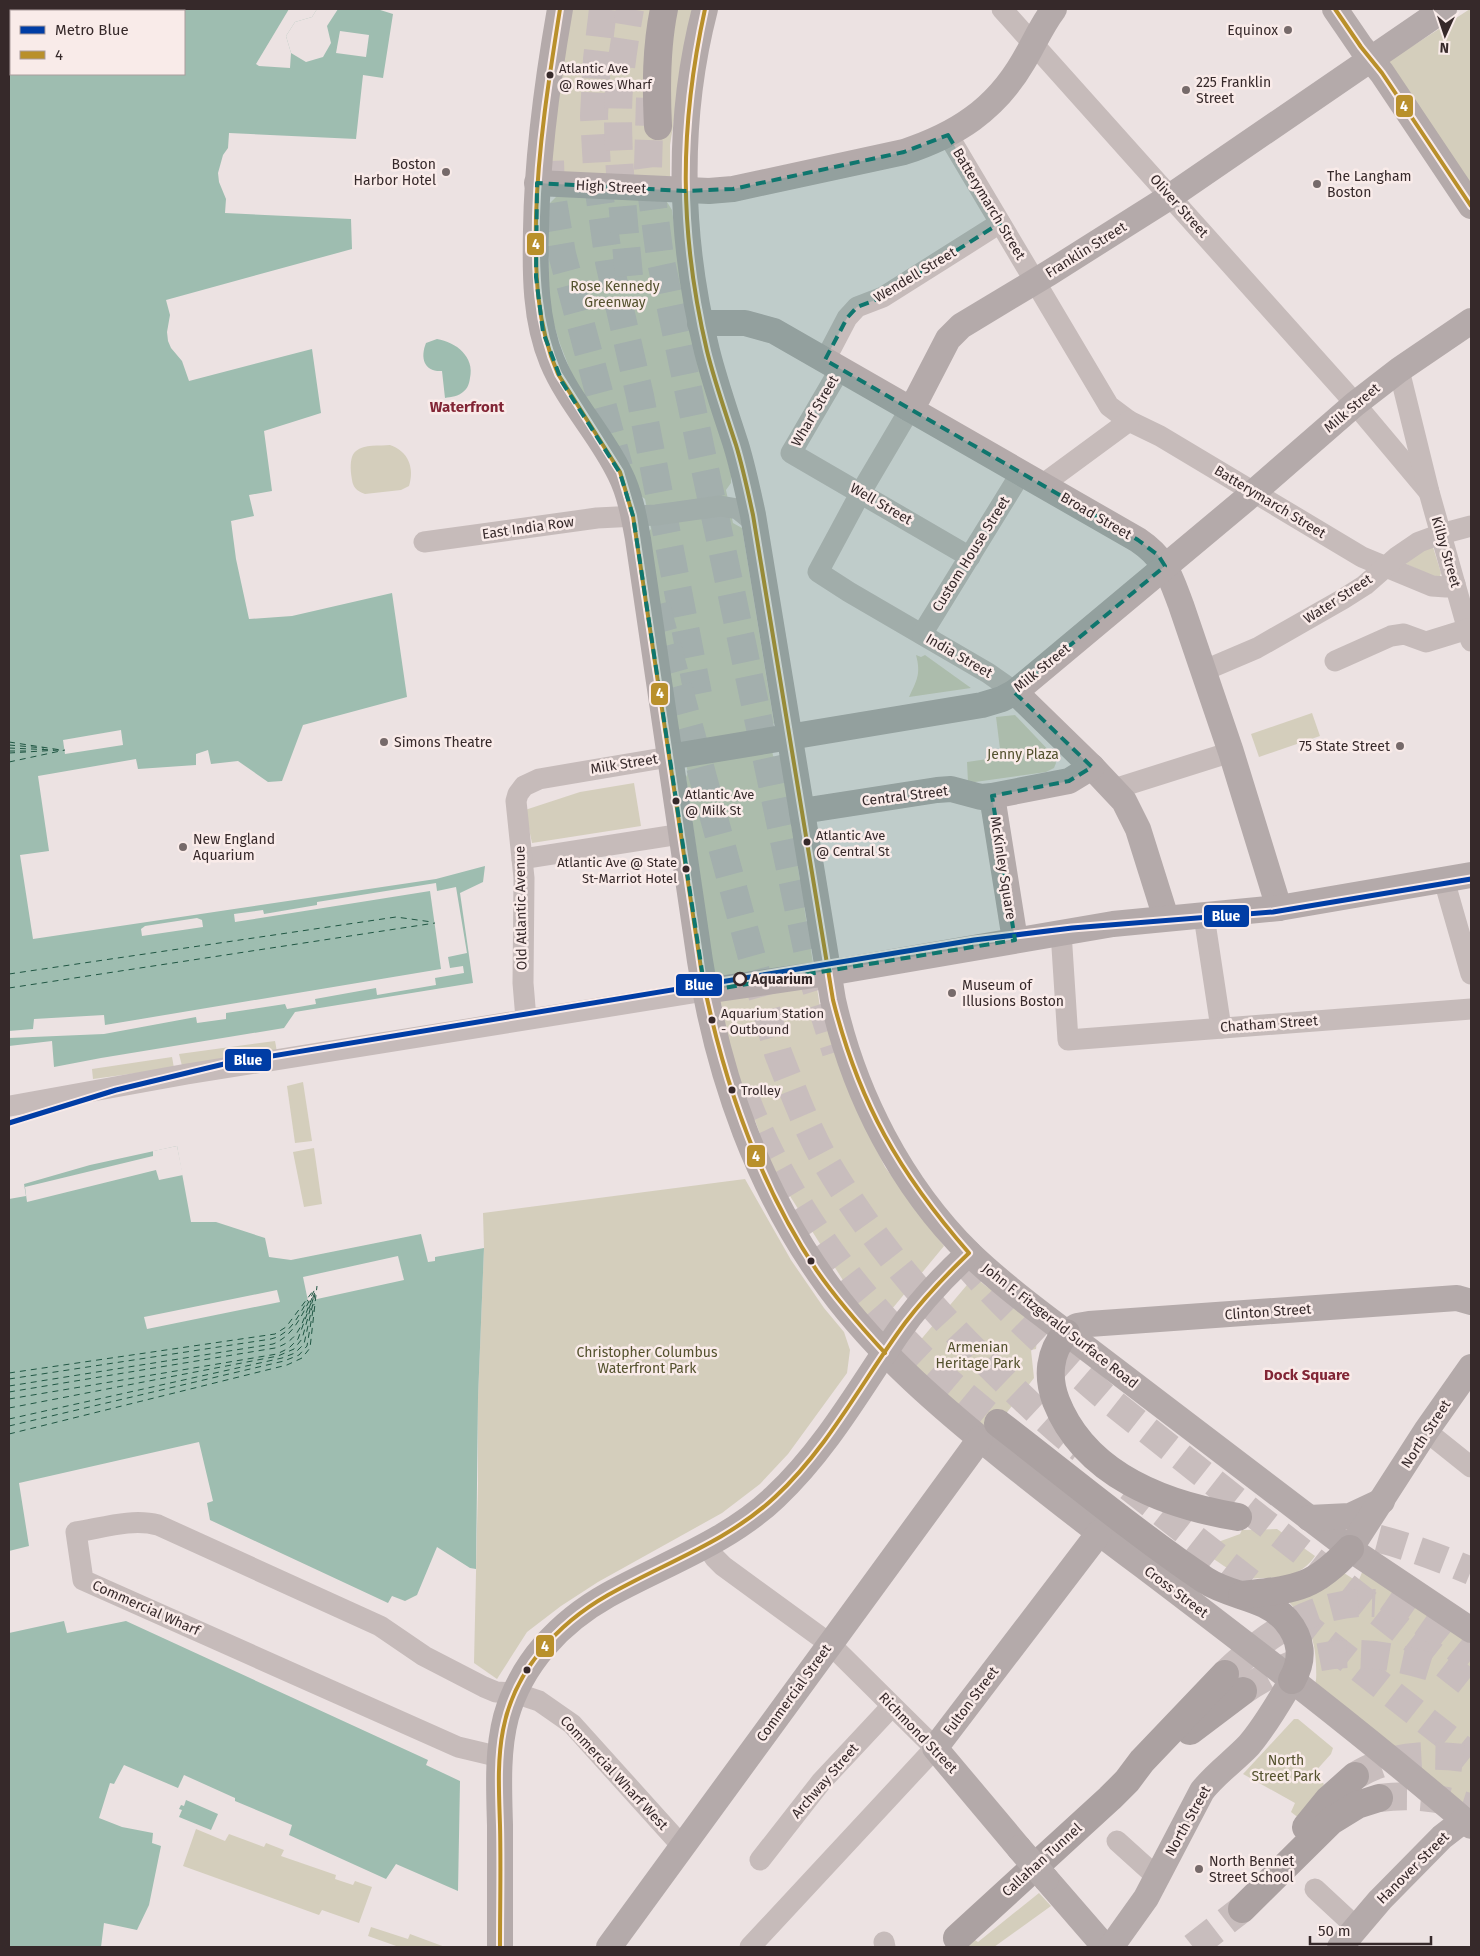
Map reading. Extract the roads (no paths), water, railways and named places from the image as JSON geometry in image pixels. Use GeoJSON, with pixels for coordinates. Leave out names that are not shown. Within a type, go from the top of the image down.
{"type":"FeatureCollection","features":[{"type":"Feature","properties":{"kind":"highway"},"geometry":{"type":"LineString","coordinates":[[658,126],[656,84],[658,46],[664,9]]}},
{"type":"Feature","properties":{"kind":"highway"},"geometry":{"type":"LineString","coordinates":[[1066,1332],[1056,1346],[1052,1358],[1050,1371],[1052,1388],[1064,1419],[1086,1448],[1117,1474],[1151,1492],[1190,1507],[1238,1517]]}},
{"type":"Feature","properties":{"kind":"highway"},"geometry":{"type":"LineString","coordinates":[[989,1431],[1218,1588],[1255,1600],[1282,1616],[1299,1643],[1300,1659],[1292,1680]]}},
{"type":"Feature","properties":{"kind":"highway"},"geometry":{"type":"LineString","coordinates":[[1240,1595],[1301,1586],[1322,1575],[1350,1549]]}},
{"type":"Feature","properties":{"kind":"highway","name":"Callahan Tunnel"},"geometry":{"type":"LineString","coordinates":[[957,1938],[1127,1782],[1142,1761],[1234,1682]]}},
{"type":"Feature","properties":{"kind":"highway"},"geometry":{"type":"LineString","coordinates":[[1278,1872],[1292,1847],[1317,1812],[1355,1776]]}},
{"type":"Feature","properties":{"kind":"highway"},"geometry":{"type":"LineString","coordinates":[[1242,1909],[1321,1830],[1340,1815],[1358,1805],[1379,1798]]}},
{"type":"Feature","properties":{"kind":"main road","name":"Cross Street"},"geometry":{"type":"LineString","coordinates":[[560,9],[545,102],[537,183],[536,277],[540,316],[545,341],[562,382],[620,473],[633,516],[680,834],[705,991],[715,1040],[743,1124],[773,1196],[790,1228],[827,1285],[852,1318],[885,1354],[989,1431],[1099,1534],[1292,1680],[1469,1821]]}},
{"type":"Feature","properties":{"kind":"main road","name":"John F. Fitzgerald Surface Road"},"geometry":{"type":"LineString","coordinates":[[705,9],[694,58],[688,98],[685,144],[685,191],[690,258],[700,323],[710,364],[740,457],[754,522],[828,973],[840,1028],[861,1090],[884,1137],[924,1200],[969,1253],[1006,1286],[1350,1549],[1471,1630]]}},
{"type":"Feature","properties":{"kind":"main road","name":"High Street"},"geometry":{"type":"LineString","coordinates":[[537,183],[685,191],[733,189],[904,152],[948,135],[973,120],[992,103],[1018,71],[1042,24],[1054,9]]}},
{"type":"Feature","properties":{"kind":"main road"},"geometry":{"type":"LineString","coordinates":[[1335,9],[1372,59],[1471,206]]}},
{"type":"Feature","properties":{"kind":"main road","name":"Franklin Street"},"geometry":{"type":"LineString","coordinates":[[910,410],[954,331],[1171,196],[1444,9]]}},
{"type":"Feature","properties":{"kind":"main road","name":"Broad Street"},"geometry":{"type":"LineString","coordinates":[[700,323],[728,321],[761,326],[774,331],[1149,547],[1158,555],[1165,566],[1181,605],[1231,752],[1279,908]]}},
{"type":"Feature","properties":{"kind":"main road","name":"Milk Street"},"geometry":{"type":"LineString","coordinates":[[669,757],[982,705],[1002,699],[1015,692],[1254,492],[1355,404],[1399,370],[1471,321]]}},
{"type":"Feature","properties":{"kind":"main road","name":"India Street"},"geometry":{"type":"LineString","coordinates":[[1015,692],[1124,801],[1138,829],[1166,918]]}},
{"type":"Feature","properties":{"kind":"main road","name":"Central Street"},"geometry":{"type":"LineString","coordinates":[[802,811],[937,790],[951,789],[981,797],[992,796],[1069,781],[1092,767]]}},
{"type":"Feature","properties":{"kind":"main road","name":"McKinley Square"},"geometry":{"type":"LineString","coordinates":[[992,796],[1015,940]]}},
{"type":"Feature","properties":{"kind":"main road"},"geometry":{"type":"LineString","coordinates":[[705,991],[828,973],[1061,932],[1166,918],[1279,908],[1471,875]]}},
{"type":"Feature","properties":{"kind":"main road"},"geometry":{"type":"LineString","coordinates":[[500,1947],[500,1757],[506,1720],[525,1670],[539,1652],[570,1621],[607,1596],[706,1545],[751,1518],[789,1484],[818,1449],[885,1354],[901,1328],[969,1253]]}},
{"type":"Feature","properties":{"kind":"main road","name":"Clinton Street"},"geometry":{"type":"LineString","coordinates":[[1066,1332],[1077,1326],[1090,1324],[1456,1298],[1471,1302]]}},
{"type":"Feature","properties":{"kind":"main road","name":"North Street"},"geometry":{"type":"LineString","coordinates":[[1350,1549],[1426,1431],[1471,1367]]}},
{"type":"Feature","properties":{"kind":"main road","name":"Commercial Street"},"geometry":{"type":"LineString","coordinates":[[609,1947],[830,1644],[989,1431]]}},
{"type":"Feature","properties":{"kind":"main road"},"geometry":{"type":"LineString","coordinates":[[1309,1518],[1350,1516],[1382,1501]]}},
{"type":"Feature","properties":{"kind":"main road","name":"Fulton Street"},"geometry":{"type":"LineString","coordinates":[[935,1748],[1099,1534]]}},
{"type":"Feature","properties":{"kind":"main road","name":"North Street"},"geometry":{"type":"LineString","coordinates":[[1111,1947],[1126,1928],[1158,1878],[1202,1791],[1212,1778],[1243,1751],[1261,1730],[1292,1680]]}},
{"type":"Feature","properties":{"kind":"main road","name":"Richmond Street"},"geometry":{"type":"LineString","coordinates":[[935,1748],[1105,1947]]}},
{"type":"Feature","properties":{"kind":"main road","name":"Hanover Street"},"geometry":{"type":"LineString","coordinates":[[1348,1937],[1442,1837],[1469,1821]]}},
{"type":"Feature","properties":{"kind":"street","name":"Oliver Street"},"geometry":{"type":"LineString","coordinates":[[1002,9],[1355,404]]}},
{"type":"Feature","properties":{"kind":"street","name":"Batterymarch Street"},"geometry":{"type":"LineString","coordinates":[[948,135],[1109,406],[1129,421],[1160,436],[1362,557],[1432,586],[1446,587],[1455,584]]}},
{"type":"Feature","properties":{"kind":"street","name":"Wendell Street"},"geometry":{"type":"LineString","coordinates":[[832,365],[847,318],[858,307],[883,297],[1000,223]]}},
{"type":"Feature","properties":{"kind":"street","name":"Wharf Street"},"geometry":{"type":"LineString","coordinates":[[791,453],[832,365]]}},
{"type":"Feature","properties":{"kind":"street","name":"Kilby Street"},"geometry":{"type":"LineString","coordinates":[[1399,370],[1429,492],[1470,635]]}},
{"type":"Feature","properties":{"kind":"street","name":"Kilby Street"},"geometry":{"type":"LineString","coordinates":[[1355,404],[1429,492]]}},
{"type":"Feature","properties":{"kind":"street","name":"Franklin Street"},"geometry":{"type":"LineString","coordinates":[[818,572],[861,492],[910,410]]}},
{"type":"Feature","properties":{"kind":"street"},"geometry":{"type":"LineString","coordinates":[[1032,479],[1129,421]]}},
{"type":"Feature","properties":{"kind":"street","name":"Well Street"},"geometry":{"type":"LineString","coordinates":[[791,453],[970,557]]}},
{"type":"Feature","properties":{"kind":"street","name":"Custom House Street"},"geometry":{"type":"LineString","coordinates":[[922,634],[970,557],[1032,479]]}},
{"type":"Feature","properties":{"kind":"street"},"geometry":{"type":"LineString","coordinates":[[633,516],[728,506],[743,512],[754,522]]}},
{"type":"Feature","properties":{"kind":"street","name":"East India Row"},"geometry":{"type":"LineString","coordinates":[[424,542],[597,518],[633,516]]}},
{"type":"Feature","properties":{"kind":"street","name":"Water Street"},"geometry":{"type":"LineString","coordinates":[[1203,670],[1274,638],[1350,594],[1415,544],[1441,534],[1471,526]]}},
{"type":"Feature","properties":{"kind":"street","name":"India Street"},"geometry":{"type":"LineString","coordinates":[[818,572],[840,587],[988,673],[1015,692]]}},
{"type":"Feature","properties":{"kind":"street"},"geometry":{"type":"LineString","coordinates":[[1335,661],[1391,636],[1404,634],[1426,642],[1470,635]]}},
{"type":"Feature","properties":{"kind":"street"},"geometry":{"type":"LineString","coordinates":[[1114,789],[1231,752]]}},
{"type":"Feature","properties":{"kind":"street","name":"Milk Street"},"geometry":{"type":"LineString","coordinates":[[516,798],[524,786],[539,778],[669,757]]}},
{"type":"Feature","properties":{"kind":"street","name":"Old Atlantic Avenue"},"geometry":{"type":"LineString","coordinates":[[516,798],[524,878],[523,983],[526,1019]]}},
{"type":"Feature","properties":{"kind":"street"},"geometry":{"type":"LineString","coordinates":[[522,859],[680,834]]}},
{"type":"Feature","properties":{"kind":"street"},"geometry":{"type":"LineString","coordinates":[[1444,880],[1471,974]]}},
{"type":"Feature","properties":{"kind":"street"},"geometry":{"type":"LineString","coordinates":[[1204,916],[1221,1028]]}},
{"type":"Feature","properties":{"kind":"street","name":"Chatham Street"},"geometry":{"type":"LineString","coordinates":[[1061,932],[1068,1040],[1471,1009]]}},
{"type":"Feature","properties":{"kind":"street"},"geometry":{"type":"LineString","coordinates":[[10,1106],[188,1074],[705,991]]}},
{"type":"Feature","properties":{"kind":"street"},"geometry":{"type":"LineString","coordinates":[[1426,1431],[1471,1468]]}},
{"type":"Feature","properties":{"kind":"street","name":"Commercial Wharf"},"geometry":{"type":"LineString","coordinates":[[500,1757],[458,1748],[83,1580],[76,1532],[135,1522],[147,1522],[158,1525],[380,1626],[424,1656],[484,1687],[496,1692],[515,1693]]}},
{"type":"Feature","properties":{"kind":"street","name":"Richmond Street"},"geometry":{"type":"LineString","coordinates":[[706,1545],[723,1566],[830,1644],[935,1748]]}},
{"type":"Feature","properties":{"kind":"street","name":"Commercial Wharf West"},"geometry":{"type":"LineString","coordinates":[[515,1693],[539,1701],[572,1724],[682,1846]]}},
{"type":"Feature","properties":{"kind":"street","name":"Archway Street"},"geometry":{"type":"LineString","coordinates":[[760,1860],[821,1782],[892,1706]]}},
{"type":"Feature","properties":{"kind":"street","name":"Fulton Street"},"geometry":{"type":"LineString","coordinates":[[750,1947],[935,1748]]}},
{"type":"Feature","properties":{"kind":"street"},"geometry":{"type":"LineString","coordinates":[[1117,1841],[1158,1878]]}},
{"type":"Feature","properties":{"kind":"street"},"geometry":{"type":"LineString","coordinates":[[1315,1889],[1348,1937]]}},
{"type":"Feature","properties":{"kind":"tunnel"},"geometry":{"type":"LineString","coordinates":[[603,9],[597,59],[594,116],[598,185],[609,262],[640,396],[698,694]]}},
{"type":"Feature","properties":{"kind":"tunnel"},"geometry":{"type":"LineString","coordinates":[[629,276],[620,175],[618,102],[630,9]]}},
{"type":"Feature","properties":{"kind":"tunnel"},"geometry":{"type":"LineString","coordinates":[[650,98],[648,167],[660,257],[814,982],[836,1052]]}},
{"type":"Feature","properties":{"kind":"tunnel"},"geometry":{"type":"LineString","coordinates":[[550,161],[551,189],[562,254],[619,467]]}},
{"type":"Feature","properties":{"kind":"tunnel"},"geometry":{"type":"LineString","coordinates":[[656,605],[778,1053],[816,1144],[841,1187],[902,1271],[948,1323],[997,1373],[1048,1422],[1081,1449]]}},
{"type":"Feature","properties":{"kind":"tunnel"},"geometry":{"type":"LineString","coordinates":[[744,1094],[776,1165],[796,1200],[842,1267],[867,1299],[921,1357],[998,1423]]}},
{"type":"Feature","properties":{"kind":"tunnel"},"geometry":{"type":"LineString","coordinates":[[963,1260],[1031,1331],[1104,1396],[1471,1685]]}},
{"type":"Feature","properties":{"kind":"tunnel"},"geometry":{"type":"LineString","coordinates":[[1129,1487],[1471,1756]]}},
{"type":"Feature","properties":{"kind":"tunnel"},"geometry":{"type":"LineString","coordinates":[[1337,1530],[1405,1546],[1471,1571]]}},
{"type":"Feature","properties":{"kind":"tunnel"},"geometry":{"type":"LineString","coordinates":[[1388,1598],[1434,1630],[1471,1660]]}},
{"type":"Feature","properties":{"kind":"tunnel"},"geometry":{"type":"LineString","coordinates":[[1225,1674],[1241,1659],[1293,1622],[1332,1607],[1375,1603]]}},
{"type":"Feature","properties":{"kind":"tunnel"},"geometry":{"type":"LineString","coordinates":[[1243,1691],[1268,1676],[1292,1665],[1340,1654],[1390,1657],[1443,1671]]}},
{"type":"Feature","properties":{"kind":"tunnel"},"geometry":{"type":"LineString","coordinates":[[1355,1776],[1382,1763],[1397,1759],[1426,1756],[1471,1759]]}},
{"type":"Feature","properties":{"kind":"tunnel"},"geometry":{"type":"LineString","coordinates":[[1379,1798],[1426,1797],[1471,1808]]}},
{"type":"Feature","properties":{"kind":"tunnel"},"geometry":{"type":"LineString","coordinates":[[1193,1947],[1242,1909]]}},
{"type":"Feature","properties":{"kind":"metro line","name":"Blue"},"geometry":{"type":"LineString","coordinates":[[9,1123],[116,1090],[224,1064],[974,940],[1072,928],[1273,912],[1471,879]]}},
{"type":"Feature","properties":{"kind":"place","name":"Equinox"},"geometry":{"type":"Point","coordinates":[1288,30]}},
{"type":"Feature","properties":{"kind":"place","name":"Atlantic Ave @ Rowes Wharf"},"geometry":{"type":"Point","coordinates":[550,75]}},
{"type":"Feature","properties":{"kind":"place","name":"225 Franklin Street"},"geometry":{"type":"Point","coordinates":[1186,90]}},
{"type":"Feature","properties":{"kind":"place","name":"Boston Harbor Hotel"},"geometry":{"type":"Point","coordinates":[446,172]}},
{"type":"Feature","properties":{"kind":"place","name":"The Langham Boston"},"geometry":{"type":"Point","coordinates":[1317,184]}},
{"type":"Feature","properties":{"kind":"place","name":"Simons Theatre"},"geometry":{"type":"Point","coordinates":[384,742]}},
{"type":"Feature","properties":{"kind":"place","name":"75 State Street"},"geometry":{"type":"Point","coordinates":[1400,746]}},
{"type":"Feature","properties":{"kind":"place","name":"Atlantic Ave @ Milk St"},"geometry":{"type":"Point","coordinates":[676,801]}},
{"type":"Feature","properties":{"kind":"place","name":"Atlantic Ave @ Central St"},"geometry":{"type":"Point","coordinates":[807,842]}},
{"type":"Feature","properties":{"kind":"place","name":"New England Aquarium"},"geometry":{"type":"Point","coordinates":[183,847]}},
{"type":"Feature","properties":{"kind":"place","name":"Atlantic Ave @ State St-Marriot Hotel"},"geometry":{"type":"Point","coordinates":[686,869]}},
{"type":"Feature","properties":{"kind":"place","name":"Aquarium"},"geometry":{"type":"Point","coordinates":[740,979]}},
{"type":"Feature","properties":{"kind":"place","name":"Museum of Illusions Boston"},"geometry":{"type":"Point","coordinates":[952,993]}},
{"type":"Feature","properties":{"kind":"place","name":"Aquarium Station - Outbound"},"geometry":{"type":"Point","coordinates":[712,1020]}},
{"type":"Feature","properties":{"kind":"place","name":"Trolley"},"geometry":{"type":"Point","coordinates":[732,1090]}},
{"type":"Feature","properties":{"kind":"place","name":"North Bennet Street School"},"geometry":{"type":"Point","coordinates":[1199,1869]}},
{"type":"Feature","properties":{"kind":"district","name":"Waterfront"},"geometry":{"type":"Point","coordinates":[467,407]}},
{"type":"Feature","properties":{"kind":"district","name":"Dock Square"},"geometry":{"type":"Point","coordinates":[1307,1375]}},
{"type":"Feature","properties":{"kind":"park label","name":"Rose Kennedy Greenway"},"geometry":{"type":"Point","coordinates":[615,294]}},
{"type":"Feature","properties":{"kind":"park label","name":"Jenny Plaza"},"geometry":{"type":"Point","coordinates":[1023,754]}},
{"type":"Feature","properties":{"kind":"park label","name":"Armenian Heritage Park"},"geometry":{"type":"Point","coordinates":[978,1355]}},
{"type":"Feature","properties":{"kind":"park label","name":"Christopher Columbus Waterfront Park"},"geometry":{"type":"Point","coordinates":[647,1360]}},
{"type":"Feature","properties":{"kind":"park label","name":"North Street Park"},"geometry":{"type":"Point","coordinates":[1286,1768]}}]}
